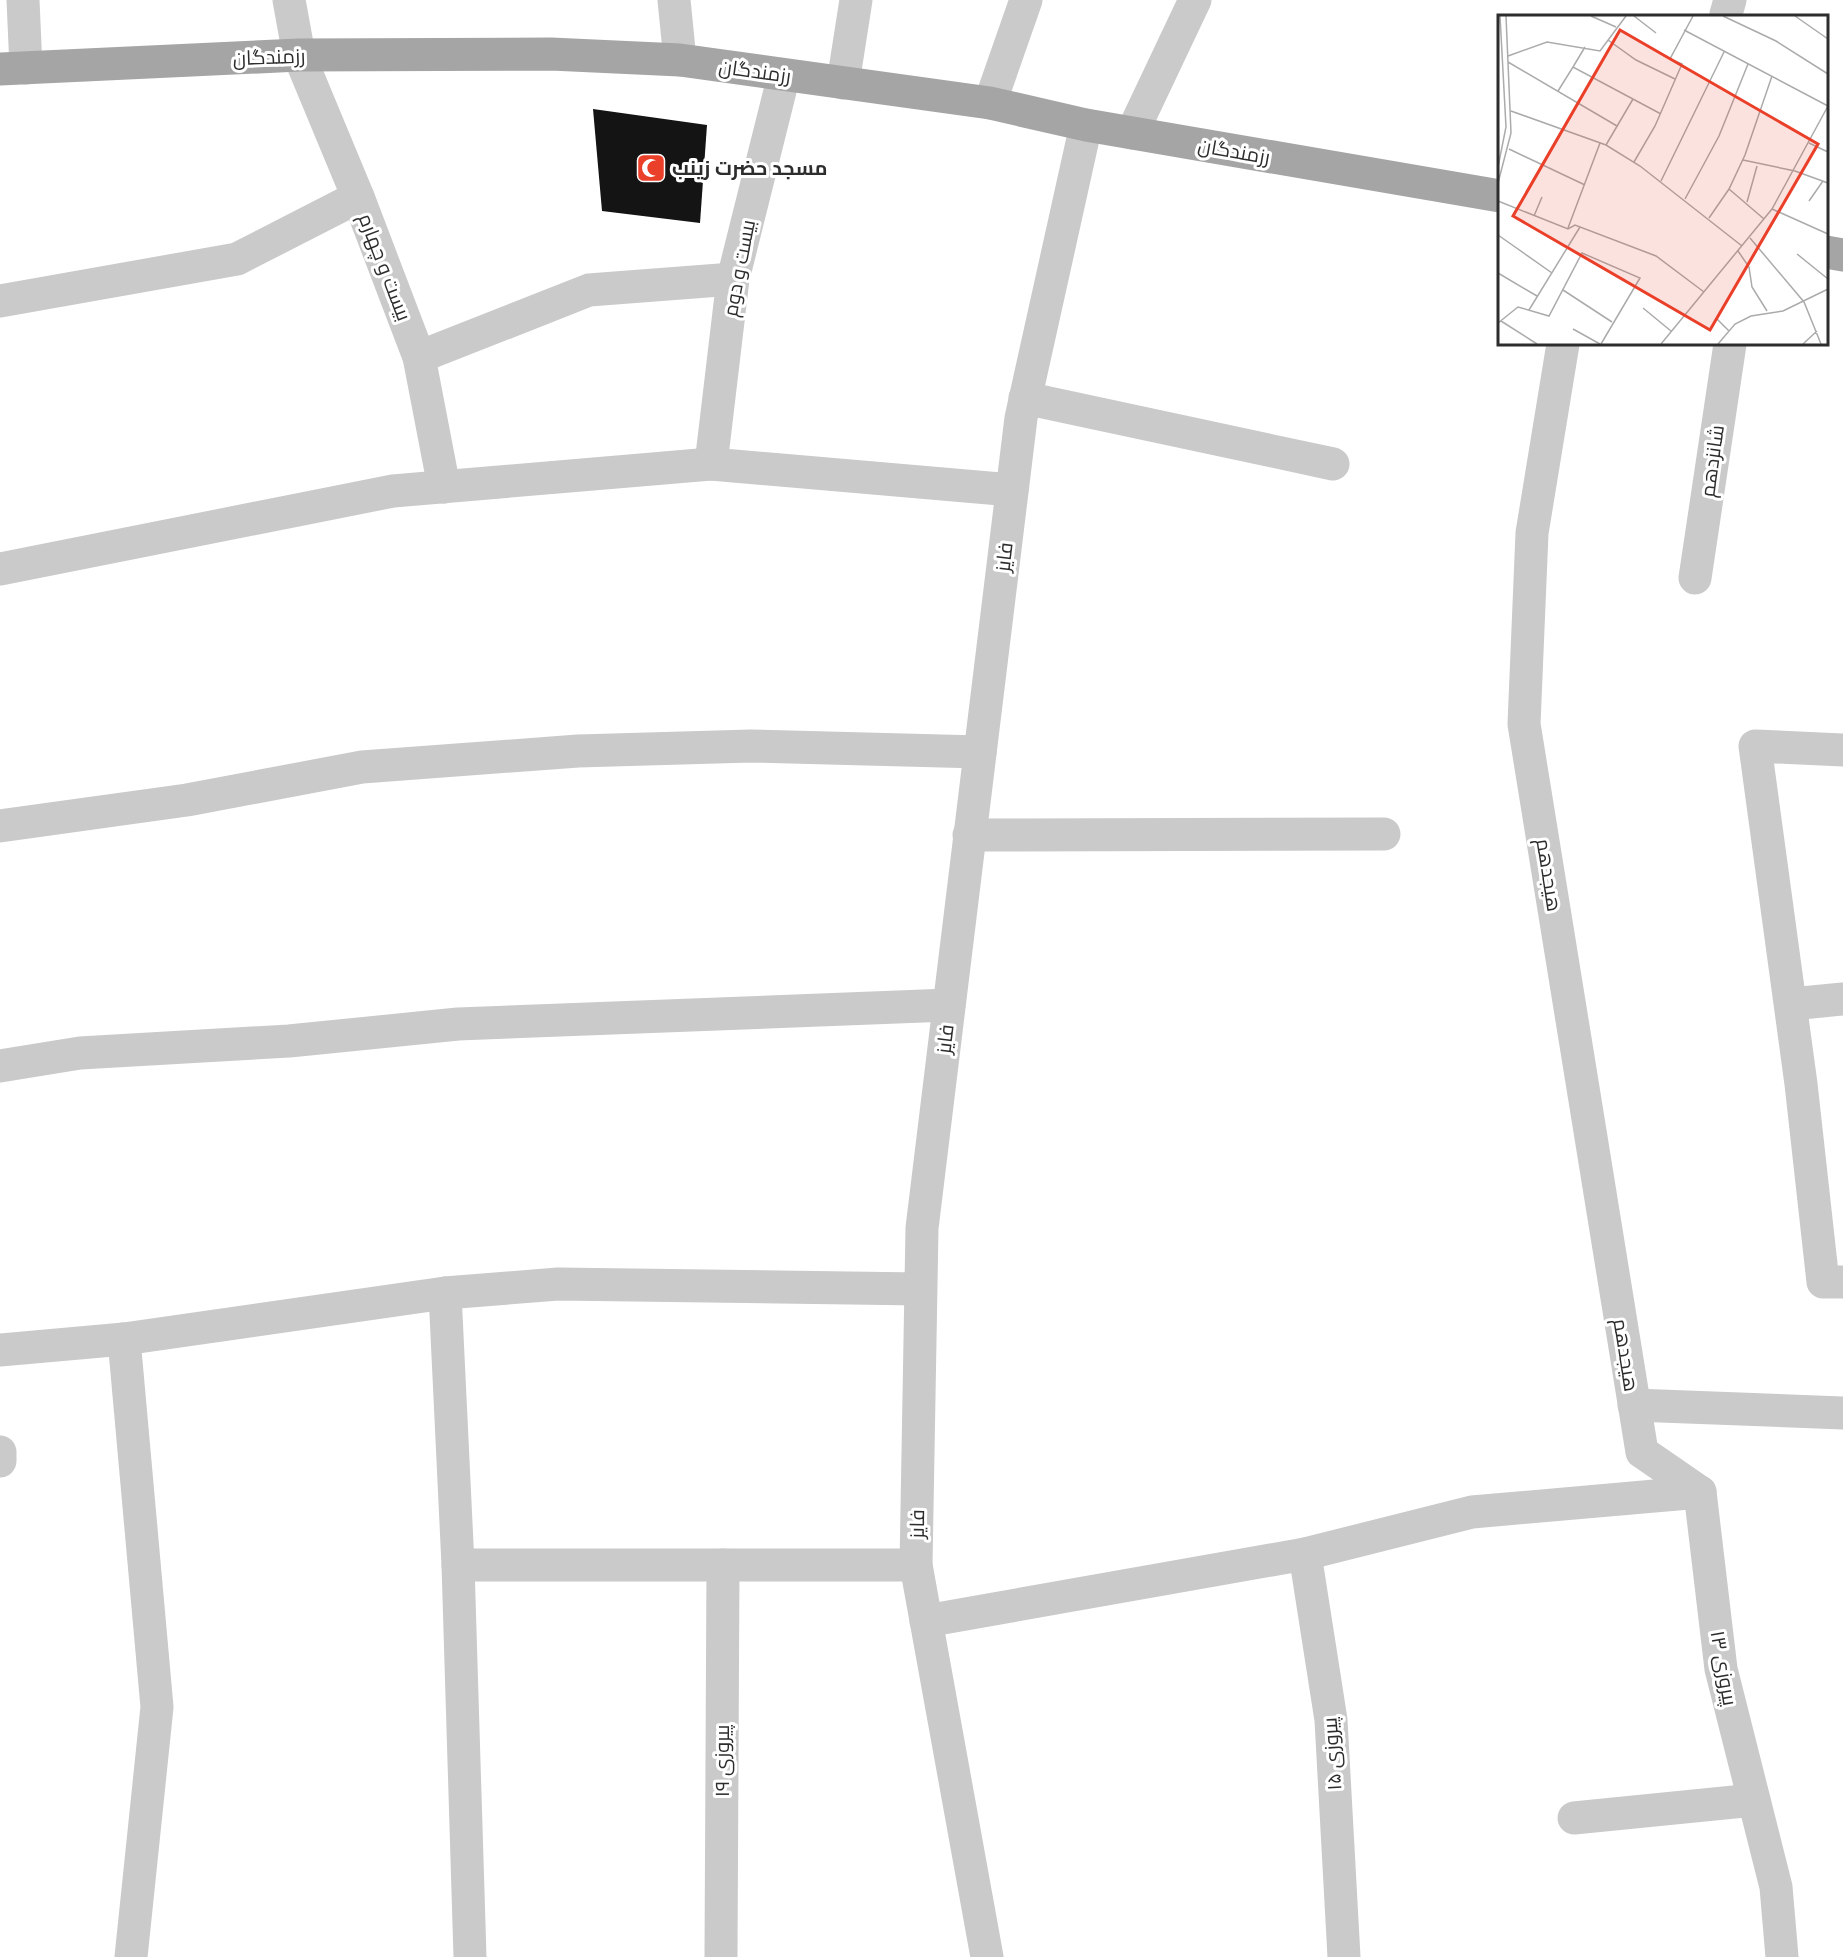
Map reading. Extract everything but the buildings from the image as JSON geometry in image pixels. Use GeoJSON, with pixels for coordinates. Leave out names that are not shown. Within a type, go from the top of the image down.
{"type":"FeatureCollection","features":[{"type":"Feature","properties":{"kind":"main road","name":"رزمندگان"},"geometry":{"type":"LineString","coordinates":[[13,69],[299,55],[551,54],[680,60],[990,103],[1086,125],[1498,196]]}},
{"type":"Feature","properties":{"kind":"main road"},"geometry":{"type":"LineString","coordinates":[[1828,252],[1843,255]]}},
{"type":"Feature","properties":{"kind":"street"},"geometry":{"type":"LineString","coordinates":[[13,69],[23,0]]}},
{"type":"Feature","properties":{"kind":"street","name":"بیست و چهارم"},"geometry":{"type":"LineString","coordinates":[[289,0],[299,55],[358,197],[419,357],[444,487]]}},
{"type":"Feature","properties":{"kind":"street"},"geometry":{"type":"LineString","coordinates":[[674,0],[680,60]]}},
{"type":"Feature","properties":{"kind":"street"},"geometry":{"type":"LineString","coordinates":[[843,83],[856,0]]}},
{"type":"Feature","properties":{"kind":"street"},"geometry":{"type":"LineString","coordinates":[[990,103],[1026,0]]}},
{"type":"Feature","properties":{"kind":"street"},"geometry":{"type":"LineString","coordinates":[[1132,133],[1195,0]]}},
{"type":"Feature","properties":{"kind":"street","name":"بیست و دوم"},"geometry":{"type":"LineString","coordinates":[[711,464],[733,279],[784,75]]}},
{"type":"Feature","properties":{"kind":"street","name":"فایز"},"geometry":{"type":"LineString","coordinates":[[987,1957],[916,1565],[922,1228],[1021,418],[1086,125]]}},
{"type":"Feature","properties":{"kind":"street"},"geometry":{"type":"LineString","coordinates":[[0,301],[237,259],[358,197]]}},
{"type":"Feature","properties":{"kind":"street"},"geometry":{"type":"LineString","coordinates":[[419,357],[590,290],[733,279]]}},
{"type":"Feature","properties":{"kind":"street","name":"هیجدهم"},"geometry":{"type":"LineString","coordinates":[[1563,345],[1532,533],[1524,724],[1634,1405]]}},
{"type":"Feature","properties":{"kind":"street","name":"شانزدهم"},"geometry":{"type":"LineString","coordinates":[[1695,578],[1730,345]]}},
{"type":"Feature","properties":{"kind":"street"},"geometry":{"type":"LineString","coordinates":[[1025,398],[1333,464]]}},
{"type":"Feature","properties":{"kind":"street"},"geometry":{"type":"LineString","coordinates":[[0,569],[393,491],[711,464],[1012,490]]}},
{"type":"Feature","properties":{"kind":"street"},"geometry":{"type":"LineString","coordinates":[[0,826],[187,800],[362,767],[578,751],[751,746],[980,752]]}},
{"type":"Feature","properties":{"kind":"street"},"geometry":{"type":"LineString","coordinates":[[1843,750],[1755,746],[1791,1005],[1823,1282],[1843,1282]]}},
{"type":"Feature","properties":{"kind":"street"},"geometry":{"type":"LineString","coordinates":[[969,835],[1384,834]]}},
{"type":"Feature","properties":{"kind":"street"},"geometry":{"type":"LineString","coordinates":[[1791,1005],[1843,999]]}},
{"type":"Feature","properties":{"kind":"street"},"geometry":{"type":"LineString","coordinates":[[0,1066],[80,1053],[289,1041],[458,1024],[949,1005]]}},
{"type":"Feature","properties":{"kind":"street"},"geometry":{"type":"LineString","coordinates":[[0,1350],[124,1339],[445,1293],[558,1284],[920,1289]]}},
{"type":"Feature","properties":{"kind":"street"},"geometry":{"type":"LineString","coordinates":[[445,1293],[458,1564],[471,1957]]}},
{"type":"Feature","properties":{"kind":"street"},"geometry":{"type":"LineString","coordinates":[[124,1339],[157,1707],[131,1957]]}},
{"type":"Feature","properties":{"kind":"street"},"geometry":{"type":"LineString","coordinates":[[1700,1492],[1642,1452],[1634,1405],[1843,1413]]}},
{"type":"Feature","properties":{"kind":"street"},"geometry":{"type":"LineString","coordinates":[[0,1452],[0,1461]]}},
{"type":"Feature","properties":{"kind":"street"},"geometry":{"type":"LineString","coordinates":[[926,1621],[1305,1554],[1472,1512],[1700,1492]]}},
{"type":"Feature","properties":{"kind":"street","name":"پیروزی ۱۳"},"geometry":{"type":"LineString","coordinates":[[1700,1492],[1721,1669],[1776,1887],[1782,1957]]}},
{"type":"Feature","properties":{"kind":"street","name":"پیروزی ۱۵"},"geometry":{"type":"LineString","coordinates":[[1305,1554],[1331,1720],[1344,1957]]}},
{"type":"Feature","properties":{"kind":"street"},"geometry":{"type":"LineString","coordinates":[[458,1564],[916,1565]]}},
{"type":"Feature","properties":{"kind":"street","name":"پیروزی ۱۹"},"geometry":{"type":"LineString","coordinates":[[721,1957],[723,1565]]}},
{"type":"Feature","properties":{"kind":"street"},"geometry":{"type":"LineString","coordinates":[[1574,1818],[1754,1800]]}},
{"type":"Feature","properties":{"kind":"place","name":"مسجد حضرت زینب"},"geometry":{"type":"Point","coordinates":[651,168]}}]}
